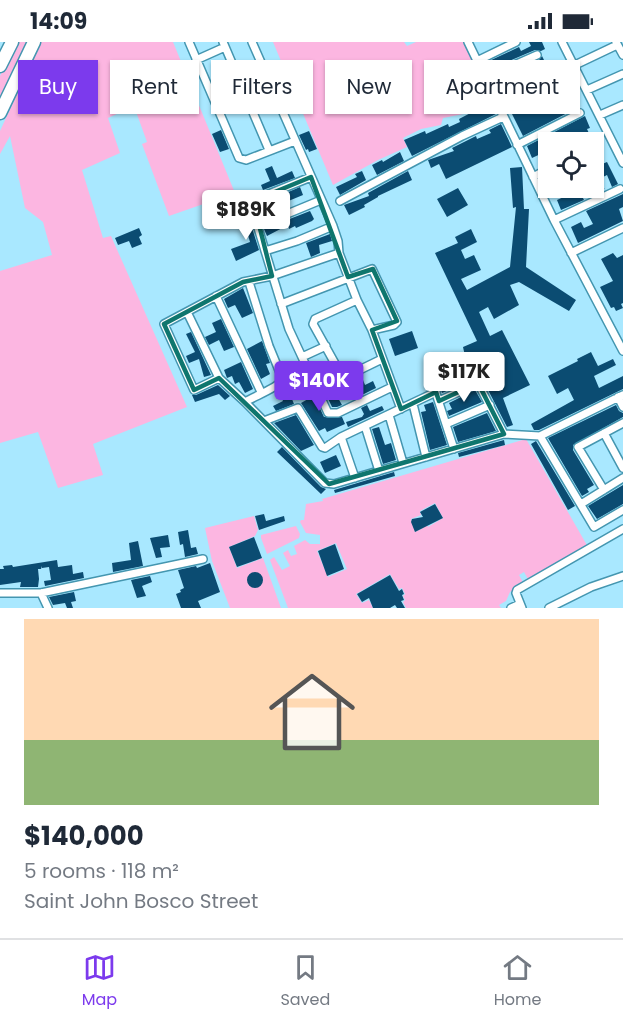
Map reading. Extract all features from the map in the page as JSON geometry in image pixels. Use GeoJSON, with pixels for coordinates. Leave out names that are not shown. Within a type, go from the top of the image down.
{"type":"FeatureCollection","features":[{"type":"Feature","properties":{"kind":"highway"},"geometry":{"type":"LineString","coordinates":[[0,66],[12,42]]}},
{"type":"Feature","properties":{"kind":"highway"},"geometry":{"type":"LineString","coordinates":[[0,113],[34,42]]}},
{"type":"Feature","properties":{"kind":"street"},"geometry":{"type":"LineString","coordinates":[[189,42],[196,60],[224,44],[269,150]]}},
{"type":"Feature","properties":{"kind":"street"},"geometry":{"type":"LineString","coordinates":[[252,42],[333,226],[339,253],[357,300],[372,330],[401,409]]}},
{"type":"Feature","properties":{"kind":"street"},"geometry":{"type":"LineString","coordinates":[[468,42],[477,60]]}},
{"type":"Feature","properties":{"kind":"street"},"geometry":{"type":"LineString","coordinates":[[479,60],[516,42]]}},
{"type":"Feature","properties":{"kind":"street"},"geometry":{"type":"LineString","coordinates":[[562,42],[572,60]]}},
{"type":"Feature","properties":{"kind":"street"},"geometry":{"type":"LineString","coordinates":[[580,62],[617,43],[623,55]]}},
{"type":"Feature","properties":{"kind":"street"},"geometry":{"type":"LineString","coordinates":[[526,60],[537,55]]}},
{"type":"Feature","properties":{"kind":"street"},"geometry":{"type":"LineString","coordinates":[[199,67],[239,159],[246,160],[295,141]]}},
{"type":"Feature","properties":{"kind":"street"},"geometry":{"type":"LineString","coordinates":[[587,90],[623,74]]}},
{"type":"Feature","properties":{"kind":"street"},"geometry":{"type":"LineString","coordinates":[[580,75],[623,163]]}},
{"type":"Feature","properties":{"kind":"street"},"geometry":{"type":"LineString","coordinates":[[600,114],[623,105]]}},
{"type":"Feature","properties":{"kind":"street"},"geometry":{"type":"LineString","coordinates":[[340,201],[502,114],[571,253],[619,334],[623,351]]}},
{"type":"Feature","properties":{"kind":"street"},"geometry":{"type":"LineString","coordinates":[[517,145],[578,114]]}},
{"type":"Feature","properties":{"kind":"street"},"geometry":{"type":"LineString","coordinates":[[533,177],[538,174]]}},
{"type":"Feature","properties":{"kind":"street"},"geometry":{"type":"LineString","coordinates":[[311,177],[253,201],[251,205],[280,304],[328,413],[338,413],[392,387]]}},
{"type":"Feature","properties":{"kind":"street"},"geometry":{"type":"LineString","coordinates":[[554,220],[620,189]]}},
{"type":"Feature","properties":{"kind":"street"},"geometry":{"type":"LineString","coordinates":[[258,226],[321,200]]}},
{"type":"Feature","properties":{"kind":"street"},"geometry":{"type":"LineString","coordinates":[[265,251],[333,226]]}},
{"type":"Feature","properties":{"kind":"street"},"geometry":{"type":"LineString","coordinates":[[571,253],[623,228]]}},
{"type":"Feature","properties":{"kind":"street"},"geometry":{"type":"LineString","coordinates":[[219,378],[194,390],[164,324],[243,282],[272,276],[339,253]]}},
{"type":"Feature","properties":{"kind":"street"},"geometry":{"type":"LineString","coordinates":[[280,304],[373,269],[397,321],[394,325],[372,330]]}},
{"type":"Feature","properties":{"kind":"street"},"geometry":{"type":"LineString","coordinates":[[245,402],[261,392],[280,385],[283,380],[269,346],[249,282]]}},
{"type":"Feature","properties":{"kind":"street"},"geometry":{"type":"LineString","coordinates":[[216,296],[261,392]]}},
{"type":"Feature","properties":{"kind":"street"},"geometry":{"type":"LineString","coordinates":[[357,300],[315,319],[313,324],[343,378],[382,359]]}},
{"type":"Feature","properties":{"kind":"street"},"geometry":{"type":"LineString","coordinates":[[187,312],[219,378],[325,483],[334,484],[504,434],[540,436],[621,396],[623,407]]}},
{"type":"Feature","properties":{"kind":"street"},"geometry":{"type":"LineString","coordinates":[[302,357],[326,346]]}},
{"type":"Feature","properties":{"kind":"street"},"geometry":{"type":"LineString","coordinates":[[454,449],[430,375],[461,361],[478,383],[504,434]]}},
{"type":"Feature","properties":{"kind":"street"},"geometry":{"type":"LineString","coordinates":[[439,401],[478,383]]}},
{"type":"Feature","properties":{"kind":"street"},"geometry":{"type":"LineString","coordinates":[[264,421],[297,407],[322,447],[325,447],[341,437],[436,392]]}},
{"type":"Feature","properties":{"kind":"street"},"geometry":{"type":"LineString","coordinates":[[412,404],[426,457]]}},
{"type":"Feature","properties":{"kind":"street"},"geometry":{"type":"LineString","coordinates":[[446,424],[490,405]]}},
{"type":"Feature","properties":{"kind":"street"},"geometry":{"type":"LineString","coordinates":[[389,415],[403,463]]}},
{"type":"Feature","properties":{"kind":"street"},"geometry":{"type":"LineString","coordinates":[[604,490],[578,447],[623,423]]}},
{"type":"Feature","properties":{"kind":"street"},"geometry":{"type":"LineString","coordinates":[[365,426],[379,471]]}},
{"type":"Feature","properties":{"kind":"street"},"geometry":{"type":"LineString","coordinates":[[604,433],[623,468]]}},
{"type":"Feature","properties":{"kind":"street"},"geometry":{"type":"LineString","coordinates":[[540,436],[594,527],[623,510]]}},
{"type":"Feature","properties":{"kind":"street"},"geometry":{"type":"LineString","coordinates":[[341,437],[355,478]]}},
{"type":"Feature","properties":{"kind":"street"},"geometry":{"type":"LineString","coordinates":[[581,504],[623,478]]}},
{"type":"Feature","properties":{"kind":"street"},"geometry":{"type":"LineString","coordinates":[[511,608],[521,606],[516,593],[518,590],[623,529]]}},
{"type":"Feature","properties":{"kind":"street"},"geometry":{"type":"LineString","coordinates":[[0,593],[41,593],[203,559]]}},
{"type":"Feature","properties":{"kind":"street"},"geometry":{"type":"LineString","coordinates":[[549,608],[594,586],[623,576]]}},
{"type":"Feature","properties":{"kind":"street"},"geometry":{"type":"LineString","coordinates":[[41,593],[48,608]]}},
{"type":"Feature","properties":{"kind":"highlighted area"},"geometry":{"type":"Polygon","coordinates":[[[311,177],[348,277],[373,269],[397,321],[372,330],[401,409],[436,392],[439,401],[478,383],[504,434],[329,484],[219,378],[194,390],[164,324],[243,282],[272,276],[253,201],[311,177]]]}},
{"type":"Feature","properties":{"kind":"shaded area"},"geometry":{"type":"Polygon","coordinates":[[[16,42],[29,42],[21,60],[18,60],[18,66],[0,104],[0,76],[16,42]]]}},
{"type":"Feature","properties":{"kind":"shaded area"},"geometry":{"type":"Polygon","coordinates":[[[41,42],[173,42],[180,60],[110,60],[110,114],[117,114],[108,118],[120,153],[82,170],[103,238],[111,236],[187,407],[93,444],[103,475],[58,488],[38,432],[0,443],[0,271],[52,255],[43,222],[25,208],[10,136],[0,154],[0,131],[18,92],[18,114],[98,114],[98,60],[33,60],[41,42]]]}},
{"type":"Feature","properties":{"kind":"shaded area"},"geometry":{"type":"Polygon","coordinates":[[[273,42],[404,42],[407,46],[416,42],[465,42],[472,60],[424,60],[424,114],[463,114],[443,118],[441,125],[421,129],[403,138],[407,147],[333,185],[303,114],[313,114],[313,60],[281,60],[273,42]]]}},
{"type":"Feature","properties":{"kind":"shaded area"},"geometry":{"type":"Polygon","coordinates":[[[199,105],[235,193],[169,216],[142,144],[147,142],[137,114],[199,114],[199,105]]]}},
{"type":"Feature","properties":{"kind":"shaded area"},"geometry":{"type":"Polygon","coordinates":[[[526,439],[588,547],[529,581],[524,572],[519,575],[524,584],[510,592],[506,601],[499,605],[501,608],[406,608],[403,602],[405,594],[390,574],[356,594],[362,603],[369,600],[373,608],[288,608],[270,560],[274,557],[282,570],[290,566],[283,553],[288,550],[291,556],[297,554],[294,546],[305,540],[310,544],[320,544],[320,535],[306,533],[300,522],[304,520],[306,504],[323,501],[322,499],[526,439]],[[435,503],[420,511],[421,515],[411,519],[415,532],[423,528],[421,523],[425,521],[428,527],[443,518],[435,503]],[[336,543],[317,551],[328,577],[347,569],[336,543]]]}},
{"type":"Feature","properties":{"kind":"shaded area"},"geometry":{"type":"Polygon","coordinates":[[[254,516],[258,530],[255,536],[229,547],[237,568],[263,558],[281,608],[230,608],[212,561],[205,528],[254,516]]]}},
{"type":"Feature","properties":{"kind":"shaded area"},"geometry":{"type":"Polygon","coordinates":[[[296,526],[300,534],[299,538],[267,554],[261,535],[296,526]]]}},
{"type":"Feature","properties":{"kind":"building"},"geometry":{"type":"Polygon","coordinates":[[[529,42],[542,42],[545,49],[535,50],[512,60],[491,60],[519,47],[521,51],[531,46],[529,42]]]}},
{"type":"Feature","properties":{"kind":"building"},"geometry":{"type":"Polygon","coordinates":[[[469,114],[496,114],[412,156],[404,140],[425,131],[426,134],[448,124],[449,127],[460,122],[459,119],[469,114]]]}},
{"type":"Feature","properties":{"kind":"building"},"geometry":{"type":"Polygon","coordinates":[[[512,114],[565,114],[523,136],[512,114]]]}},
{"type":"Feature","properties":{"kind":"building"},"geometry":{"type":"Polygon","coordinates":[[[585,116],[590,128],[587,129],[588,132],[554,132],[585,116]]]}},
{"type":"Feature","properties":{"kind":"building"},"geometry":{"type":"Polygon","coordinates":[[[501,124],[512,147],[446,179],[439,164],[431,168],[428,160],[454,151],[452,148],[476,136],[477,139],[491,133],[489,130],[501,124]]]}},
{"type":"Feature","properties":{"kind":"building"},"geometry":{"type":"Polygon","coordinates":[[[221,130],[229,149],[220,152],[212,134],[221,130]]]}},
{"type":"Feature","properties":{"kind":"building"},"geometry":{"type":"Polygon","coordinates":[[[309,131],[317,149],[309,152],[299,135],[309,131]]]}},
{"type":"Feature","properties":{"kind":"building"},"geometry":{"type":"Polygon","coordinates":[[[538,140],[538,155],[532,158],[527,146],[538,140]]]}},
{"type":"Feature","properties":{"kind":"building"},"geometry":{"type":"Polygon","coordinates":[[[400,152],[404,161],[377,175],[372,165],[382,160],[383,162],[400,152]]]}},
{"type":"Feature","properties":{"kind":"building"},"geometry":{"type":"Polygon","coordinates":[[[607,162],[618,184],[612,187],[607,175],[604,176],[604,163],[607,162]]]}},
{"type":"Feature","properties":{"kind":"building"},"geometry":{"type":"Polygon","coordinates":[[[272,166],[277,178],[292,171],[295,178],[263,190],[261,185],[270,181],[265,169],[272,166]]]}},
{"type":"Feature","properties":{"kind":"building"},"geometry":{"type":"Polygon","coordinates":[[[522,167],[524,209],[529,209],[526,267],[576,300],[569,311],[519,282],[510,285],[519,305],[494,319],[488,307],[479,312],[490,336],[502,330],[530,385],[503,398],[513,425],[507,427],[485,384],[496,379],[492,370],[480,375],[465,356],[463,347],[477,341],[435,253],[458,243],[455,237],[471,229],[477,242],[461,250],[465,259],[474,255],[481,270],[461,279],[467,290],[510,267],[516,207],[513,208],[510,168],[522,167]]]}},
{"type":"Feature","properties":{"kind":"building"},"geometry":{"type":"Polygon","coordinates":[[[362,171],[366,180],[340,195],[336,187],[357,177],[355,174],[362,171]]]}},
{"type":"Feature","properties":{"kind":"building"},"geometry":{"type":"Polygon","coordinates":[[[408,171],[412,180],[378,196],[364,205],[365,207],[349,215],[344,205],[369,196],[368,193],[408,171]]]}},
{"type":"Feature","properties":{"kind":"building"},"geometry":{"type":"Polygon","coordinates":[[[300,187],[303,195],[286,202],[288,207],[261,219],[258,205],[300,187]]]}},
{"type":"Feature","properties":{"kind":"building"},"geometry":{"type":"Polygon","coordinates":[[[458,188],[468,205],[447,217],[437,199],[458,188]]]}},
{"type":"Feature","properties":{"kind":"building"},"geometry":{"type":"Polygon","coordinates":[[[623,194],[623,207],[619,209],[623,221],[578,243],[571,227],[581,222],[584,228],[593,224],[586,211],[623,194]]]}},
{"type":"Feature","properties":{"kind":"building"},"geometry":{"type":"Polygon","coordinates":[[[583,198],[584,200],[561,210],[557,200],[583,198]]]}},
{"type":"Feature","properties":{"kind":"building"},"geometry":{"type":"Polygon","coordinates":[[[246,209],[259,250],[236,261],[231,249],[250,242],[241,211],[246,209]]]}},
{"type":"Feature","properties":{"kind":"building"},"geometry":{"type":"Polygon","coordinates":[[[310,211],[314,219],[312,221],[296,228],[295,226],[289,229],[288,225],[267,236],[264,229],[310,211]]]}},
{"type":"Feature","properties":{"kind":"building"},"geometry":{"type":"Polygon","coordinates":[[[139,228],[142,244],[132,248],[129,241],[118,245],[115,238],[139,228]]]}},
{"type":"Feature","properties":{"kind":"building"},"geometry":{"type":"Polygon","coordinates":[[[330,234],[332,241],[319,245],[320,253],[311,257],[306,243],[330,234]]]}},
{"type":"Feature","properties":{"kind":"building"},"geometry":{"type":"Polygon","coordinates":[[[613,253],[617,258],[623,255],[623,303],[621,304],[623,308],[616,311],[614,307],[611,308],[600,287],[613,281],[601,259],[613,253]]]}},
{"type":"Feature","properties":{"kind":"building"},"geometry":{"type":"Polygon","coordinates":[[[243,288],[253,313],[242,318],[235,305],[228,308],[224,299],[243,288]]]}},
{"type":"Feature","properties":{"kind":"building"},"geometry":{"type":"Polygon","coordinates":[[[221,319],[234,347],[224,351],[219,340],[209,345],[205,337],[216,332],[212,323],[221,319]]]}},
{"type":"Feature","properties":{"kind":"building"},"geometry":{"type":"Polygon","coordinates":[[[412,331],[418,348],[395,356],[389,339],[412,331]]]}},
{"type":"Feature","properties":{"kind":"building"},"geometry":{"type":"Polygon","coordinates":[[[191,332],[211,375],[204,377],[199,359],[189,363],[186,356],[195,352],[186,334],[191,332]]]}},
{"type":"Feature","properties":{"kind":"building"},"geometry":{"type":"Polygon","coordinates":[[[262,341],[270,363],[266,364],[270,374],[261,379],[247,349],[262,341]]]}},
{"type":"Feature","properties":{"kind":"building"},"geometry":{"type":"Polygon","coordinates":[[[591,352],[598,366],[613,359],[616,365],[594,376],[599,388],[623,376],[623,389],[539,430],[534,430],[531,424],[574,400],[568,388],[557,394],[548,376],[591,352]]]}},
{"type":"Feature","properties":{"kind":"building"},"geometry":{"type":"Polygon","coordinates":[[[241,362],[253,389],[245,393],[239,382],[235,384],[232,376],[227,378],[224,370],[241,362]]]}},
{"type":"Feature","properties":{"kind":"building"},"geometry":{"type":"Polygon","coordinates":[[[331,367],[341,383],[328,390],[333,400],[338,398],[342,405],[337,407],[332,407],[317,375],[331,367]]]}},
{"type":"Feature","properties":{"kind":"building"},"geometry":{"type":"Polygon","coordinates":[[[461,367],[470,381],[442,393],[437,378],[461,367]]]}},
{"type":"Feature","properties":{"kind":"building"},"geometry":{"type":"Polygon","coordinates":[[[363,380],[365,385],[373,381],[376,388],[360,396],[354,384],[363,380]]]}},
{"type":"Feature","properties":{"kind":"building"},"geometry":{"type":"Polygon","coordinates":[[[307,381],[324,417],[342,417],[345,424],[327,432],[325,428],[319,431],[301,403],[308,399],[300,384],[307,381]]]}},
{"type":"Feature","properties":{"kind":"building"},"geometry":{"type":"Polygon","coordinates":[[[218,385],[230,396],[225,400],[219,394],[195,402],[192,395],[218,385]]]}},
{"type":"Feature","properties":{"kind":"building"},"geometry":{"type":"Polygon","coordinates":[[[287,387],[294,404],[276,411],[273,406],[283,401],[279,391],[287,387]]]}},
{"type":"Feature","properties":{"kind":"building"},"geometry":{"type":"Polygon","coordinates":[[[475,390],[482,402],[449,416],[447,411],[452,409],[449,403],[475,390]]]}},
{"type":"Feature","properties":{"kind":"building"},"geometry":{"type":"Polygon","coordinates":[[[433,402],[447,445],[430,450],[421,412],[426,411],[424,405],[433,402]]]}},
{"type":"Feature","properties":{"kind":"building"},"geometry":{"type":"Polygon","coordinates":[[[367,405],[370,411],[382,406],[384,410],[348,427],[346,422],[362,417],[364,414],[361,408],[367,405]]]}},
{"type":"Feature","properties":{"kind":"building"},"geometry":{"type":"Polygon","coordinates":[[[616,405],[623,413],[623,417],[573,445],[573,450],[594,485],[582,496],[548,438],[616,405]]]}},
{"type":"Feature","properties":{"kind":"building"},"geometry":{"type":"Polygon","coordinates":[[[487,413],[496,431],[458,442],[453,427],[487,413]]]}},
{"type":"Feature","properties":{"kind":"building"},"geometry":{"type":"Polygon","coordinates":[[[296,415],[314,445],[301,451],[274,423],[296,415]]]}},
{"type":"Feature","properties":{"kind":"building"},"geometry":{"type":"Polygon","coordinates":[[[379,427],[385,445],[391,443],[396,460],[383,464],[372,429],[379,427]]]}},
{"type":"Feature","properties":{"kind":"building"},"geometry":{"type":"Polygon","coordinates":[[[504,440],[505,445],[459,457],[458,453],[504,440]]]}},
{"type":"Feature","properties":{"kind":"building"},"geometry":{"type":"Polygon","coordinates":[[[536,441],[575,506],[568,510],[531,444],[536,441]]]}},
{"type":"Feature","properties":{"kind":"building"},"geometry":{"type":"Polygon","coordinates":[[[282,447],[321,487],[326,489],[321,494],[277,452],[282,447]]]}},
{"type":"Feature","properties":{"kind":"building"},"geometry":{"type":"Polygon","coordinates":[[[336,455],[341,466],[325,473],[320,462],[336,455]]]}},
{"type":"Feature","properties":{"kind":"building"},"geometry":{"type":"Polygon","coordinates":[[[394,472],[395,476],[335,493],[334,490],[394,472]]]}},
{"type":"Feature","properties":{"kind":"building"},"geometry":{"type":"Polygon","coordinates":[[[623,485],[623,504],[597,519],[588,506],[623,485]]]}},
{"type":"Feature","properties":{"kind":"building"},"geometry":{"type":"Polygon","coordinates":[[[435,504],[443,518],[415,532],[412,519],[423,517],[420,512],[435,504]]]}},
{"type":"Feature","properties":{"kind":"building"},"geometry":{"type":"Polygon","coordinates":[[[264,514],[266,521],[284,516],[285,521],[259,530],[255,516],[264,514]]]}},
{"type":"Feature","properties":{"kind":"building"},"geometry":{"type":"Polygon","coordinates":[[[188,530],[191,548],[196,547],[198,554],[185,557],[178,532],[188,530]]]}},
{"type":"Feature","properties":{"kind":"building"},"geometry":{"type":"Polygon","coordinates":[[[168,535],[170,547],[160,548],[162,557],[156,558],[150,538],[168,535]]]}},
{"type":"Feature","properties":{"kind":"building"},"geometry":{"type":"Polygon","coordinates":[[[254,537],[262,558],[237,567],[229,547],[254,537]]]}},
{"type":"Feature","properties":{"kind":"building"},"geometry":{"type":"Polygon","coordinates":[[[138,541],[143,566],[113,572],[112,563],[131,560],[129,543],[138,541]]]}},
{"type":"Feature","properties":{"kind":"building"},"geometry":{"type":"Polygon","coordinates":[[[335,544],[344,569],[327,576],[318,551],[335,544]]]}},
{"type":"Feature","properties":{"kind":"building"},"geometry":{"type":"Polygon","coordinates":[[[57,560],[58,567],[72,565],[73,574],[83,572],[84,578],[45,586],[44,581],[51,580],[49,567],[42,568],[42,566],[38,569],[38,587],[20,587],[21,582],[0,585],[0,569],[4,569],[3,566],[12,565],[13,567],[57,560]]]}},
{"type":"Feature","properties":{"kind":"building"},"geometry":{"type":"Polygon","coordinates":[[[210,563],[220,592],[198,601],[201,608],[181,608],[176,594],[184,588],[178,570],[196,566],[197,568],[210,563]]]}},
{"type":"Feature","properties":{"kind":"building"},"geometry":{"type":"Polygon","coordinates":[[[255,572],[263,580],[255,588],[247,580],[255,572]]]}},
{"type":"Feature","properties":{"kind":"building"},"geometry":{"type":"Polygon","coordinates":[[[390,575],[399,591],[402,589],[404,600],[401,601],[405,608],[397,608],[395,605],[390,608],[373,608],[369,598],[362,602],[357,594],[390,575]]]}},
{"type":"Feature","properties":{"kind":"building"},"geometry":{"type":"Polygon","coordinates":[[[150,576],[152,582],[142,586],[146,596],[137,598],[131,580],[150,576]]]}},
{"type":"Feature","properties":{"kind":"building"},"geometry":{"type":"Polygon","coordinates":[[[74,592],[76,601],[71,602],[73,608],[67,608],[65,603],[53,605],[49,597],[74,592]]]}}]}
